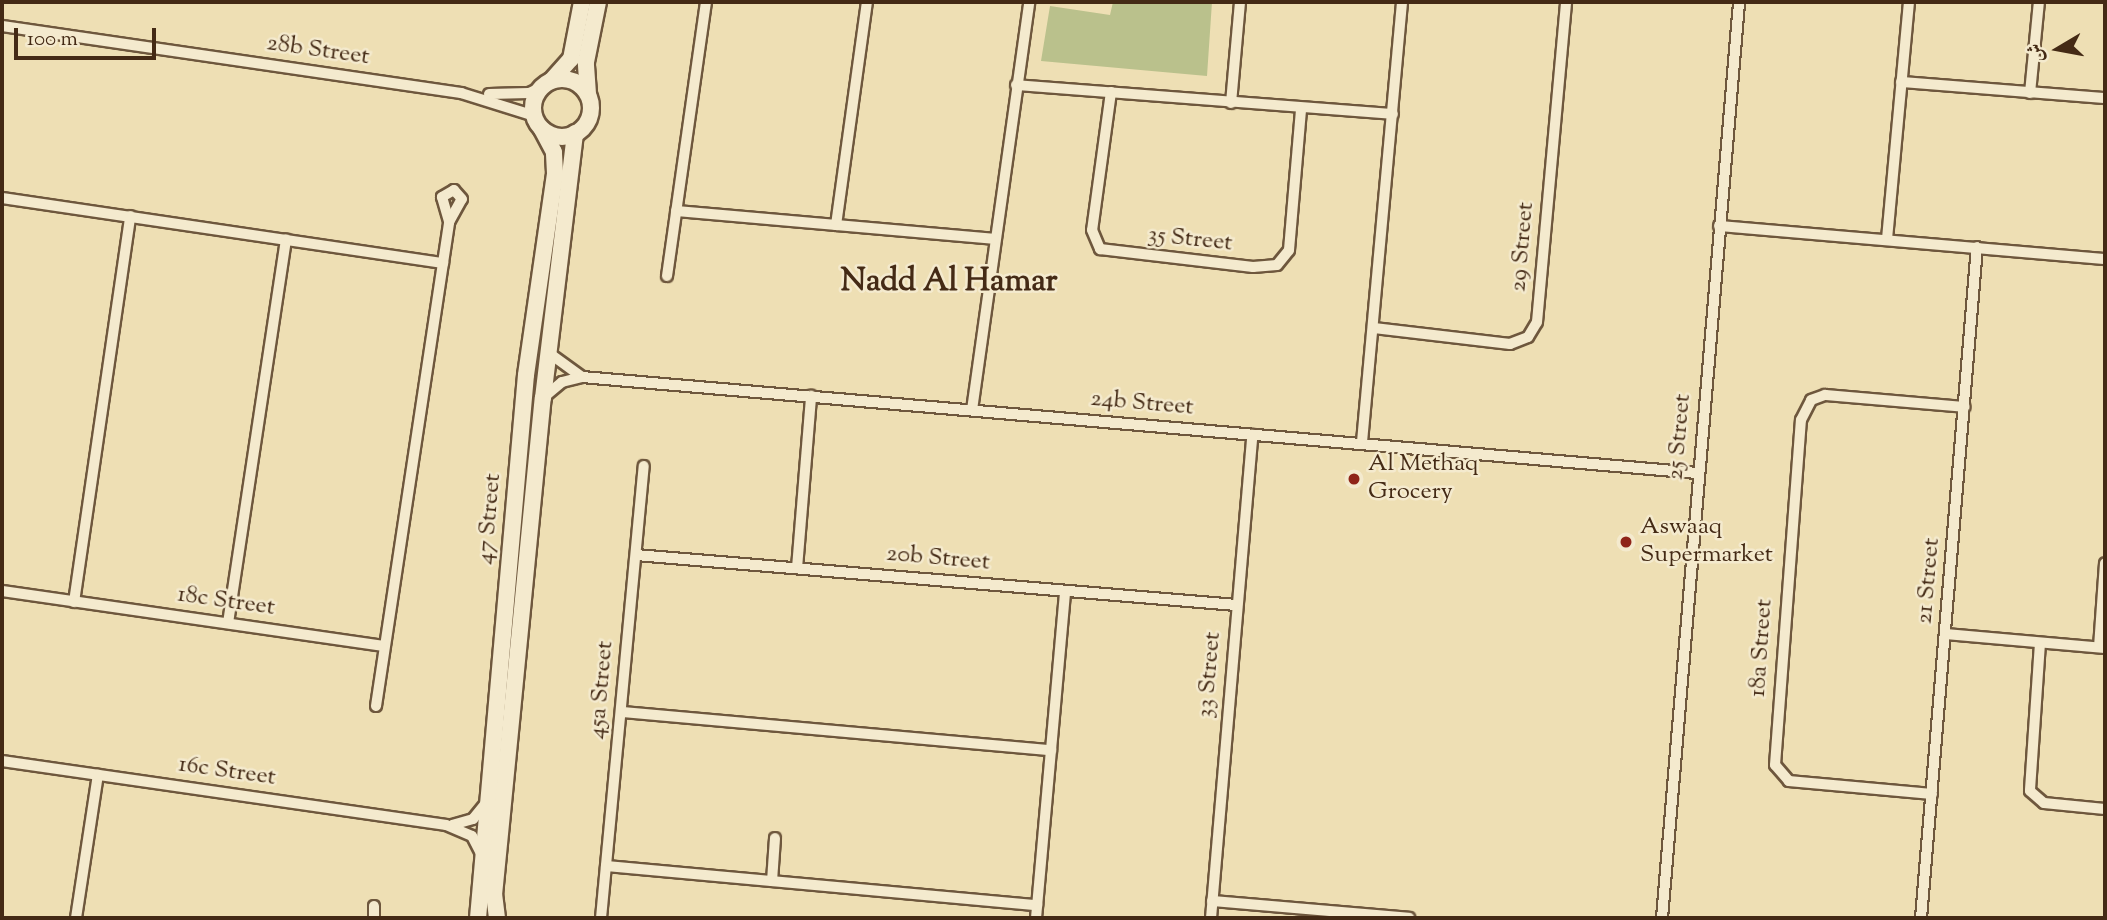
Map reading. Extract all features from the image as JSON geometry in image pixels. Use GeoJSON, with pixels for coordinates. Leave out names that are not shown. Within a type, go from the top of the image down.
{"type":"FeatureCollection","features":[{"type":"Feature","properties":{"kind":"street"},"geometry":{"type":"LineString","coordinates":[[582,2],[571,59],[544,85],[538,123],[560,136],[575,134],[589,118],[586,62],[597,2]]}},
{"type":"Feature","properties":{"kind":"street"},"geometry":{"type":"LineString","coordinates":[[667,276],[706,2]]}},
{"type":"Feature","properties":{"kind":"street"},"geometry":{"type":"LineString","coordinates":[[836,225],[867,2]]}},
{"type":"Feature","properties":{"kind":"street"},"geometry":{"type":"LineString","coordinates":[[972,410],[1029,2]]}},
{"type":"Feature","properties":{"kind":"street"},"geometry":{"type":"LineString","coordinates":[[1231,103],[1240,2]]}},
{"type":"Feature","properties":{"kind":"street"},"geometry":{"type":"LineString","coordinates":[[1362,442],[1402,2]]}},
{"type":"Feature","properties":{"kind":"street","name":"29 Street"},"geometry":{"type":"LineString","coordinates":[[1374,328],[1510,344],[1528,337],[1537,323],[1566,2]]}},
{"type":"Feature","properties":{"kind":"street","name":"25 Street"},"geometry":{"type":"LineString","coordinates":[[1662,918],[1739,2]]}},
{"type":"Feature","properties":{"kind":"street"},"geometry":{"type":"LineString","coordinates":[[1887,239],[1909,2]]}},
{"type":"Feature","properties":{"kind":"street"},"geometry":{"type":"LineString","coordinates":[[2030,93],[2039,2]]}},
{"type":"Feature","properties":{"kind":"street","name":"28b Street"},"geometry":{"type":"LineString","coordinates":[[2,26],[461,93],[514,94],[544,85]]}},
{"type":"Feature","properties":{"kind":"street"},"geometry":{"type":"LineString","coordinates":[[544,85],[565,79],[588,94]]}},
{"type":"Feature","properties":{"kind":"street"},"geometry":{"type":"LineString","coordinates":[[1902,82],[2105,98]]}},
{"type":"Feature","properties":{"kind":"street"},"geometry":{"type":"LineString","coordinates":[[1016,85],[1301,110],[1393,114]]}},
{"type":"Feature","properties":{"kind":"street","name":"35 Street"},"geometry":{"type":"LineString","coordinates":[[1111,92],[1092,230],[1100,249],[1253,267],[1277,265],[1289,250],[1301,110]]}},
{"type":"Feature","properties":{"kind":"street","name":"28b Street"},"geometry":{"type":"LineString","coordinates":[[461,93],[538,123]]}},
{"type":"Feature","properties":{"kind":"street","name":"47 Street"},"geometry":{"type":"LineString","coordinates":[[478,918],[526,375],[555,173],[554,152],[538,123]]}},
{"type":"Feature","properties":{"kind":"street","name":"47 Street"},"geometry":{"type":"LineString","coordinates":[[497,918],[496,881],[543,398],[575,134]]}},
{"type":"Feature","properties":{"kind":"street"},"geometry":{"type":"LineString","coordinates":[[2,198],[443,262]]}},
{"type":"Feature","properties":{"kind":"street"},"geometry":{"type":"LineString","coordinates":[[677,211],[994,239]]}},
{"type":"Feature","properties":{"kind":"street"},"geometry":{"type":"LineString","coordinates":[[74,602],[130,216]]}},
{"type":"Feature","properties":{"kind":"street"},"geometry":{"type":"LineString","coordinates":[[376,706],[449,222]]}},
{"type":"Feature","properties":{"kind":"street"},"geometry":{"type":"LineString","coordinates":[[1719,226],[2105,259]]}},
{"type":"Feature","properties":{"kind":"street"},"geometry":{"type":"LineString","coordinates":[[228,623],[286,239]]}},
{"type":"Feature","properties":{"kind":"street","name":"21 Street"},"geometry":{"type":"LineString","coordinates":[[1921,918],[1977,247]]}},
{"type":"Feature","properties":{"kind":"street"},"geometry":{"type":"LineString","coordinates":[[549,353],[582,377]]}},
{"type":"Feature","properties":{"kind":"street","name":"24b Street"},"geometry":{"type":"LineString","coordinates":[[543,398],[562,382],[582,377],[1698,473]]}},
{"type":"Feature","properties":{"kind":"street","name":"18a Street"},"geometry":{"type":"LineString","coordinates":[[1932,794],[1789,781],[1775,765],[1801,420],[1811,400],[1825,395],[1964,407]]}},
{"type":"Feature","properties":{"kind":"street"},"geometry":{"type":"LineString","coordinates":[[797,568],[811,396]]}},
{"type":"Feature","properties":{"kind":"street","name":"33 Street"},"geometry":{"type":"LineString","coordinates":[[1211,918],[1252,435]]}},
{"type":"Feature","properties":{"kind":"street","name":"45a Street"},"geometry":{"type":"LineString","coordinates":[[601,918],[644,466]]}},
{"type":"Feature","properties":{"kind":"street","name":"20b Street"},"geometry":{"type":"LineString","coordinates":[[636,555],[1237,605]]}},
{"type":"Feature","properties":{"kind":"street"},"geometry":{"type":"LineString","coordinates":[[1945,634],[2102,648],[2105,563]]}},
{"type":"Feature","properties":{"kind":"street","name":"18c Street"},"geometry":{"type":"LineString","coordinates":[[2,591],[384,646]]}},
{"type":"Feature","properties":{"kind":"street"},"geometry":{"type":"LineString","coordinates":[[1036,918],[1065,591]]}},
{"type":"Feature","properties":{"kind":"street"},"geometry":{"type":"LineString","coordinates":[[2040,643],[2030,791],[2043,803],[2105,809]]}},
{"type":"Feature","properties":{"kind":"street"},"geometry":{"type":"LineString","coordinates":[[622,712],[1051,750]]}},
{"type":"Feature","properties":{"kind":"street","name":"16c Street"},"geometry":{"type":"LineString","coordinates":[[2,761],[446,825],[472,836],[482,857]]}},
{"type":"Feature","properties":{"kind":"street"},"geometry":{"type":"LineString","coordinates":[[76,918],[98,775]]}},
{"type":"Feature","properties":{"kind":"street","name":"16c Street"},"geometry":{"type":"LineString","coordinates":[[446,825],[473,819],[487,799]]}},
{"type":"Feature","properties":{"kind":"street"},"geometry":{"type":"LineString","coordinates":[[772,881],[775,838]]}},
{"type":"Feature","properties":{"kind":"street"},"geometry":{"type":"LineString","coordinates":[[606,866],[1037,905]]}},
{"type":"Feature","properties":{"kind":"street"},"geometry":{"type":"LineString","coordinates":[[1212,901],[1409,918]]}},
{"type":"Feature","properties":{"kind":"street"},"geometry":{"type":"LineString","coordinates":[[373,918],[374,906]]}},
{"type":"Feature","properties":{"kind":"green space"},"geometry":{"type":"Polygon","coordinates":[[[1113,2],[1212,2],[1207,76],[1041,61],[1050,6],[1110,15],[1113,2]]]}},
{"type":"Feature","properties":{"kind":"place","name":"Al Methaq Grocery"},"geometry":{"type":"Point","coordinates":[1354,479]}},
{"type":"Feature","properties":{"kind":"place","name":"Aswaaq Supermarket"},"geometry":{"type":"Point","coordinates":[1626,542]}},
{"type":"Feature","properties":{"kind":"district","name":"Nadd Al Hamar"},"geometry":{"type":"Point","coordinates":[949,282]}}]}
